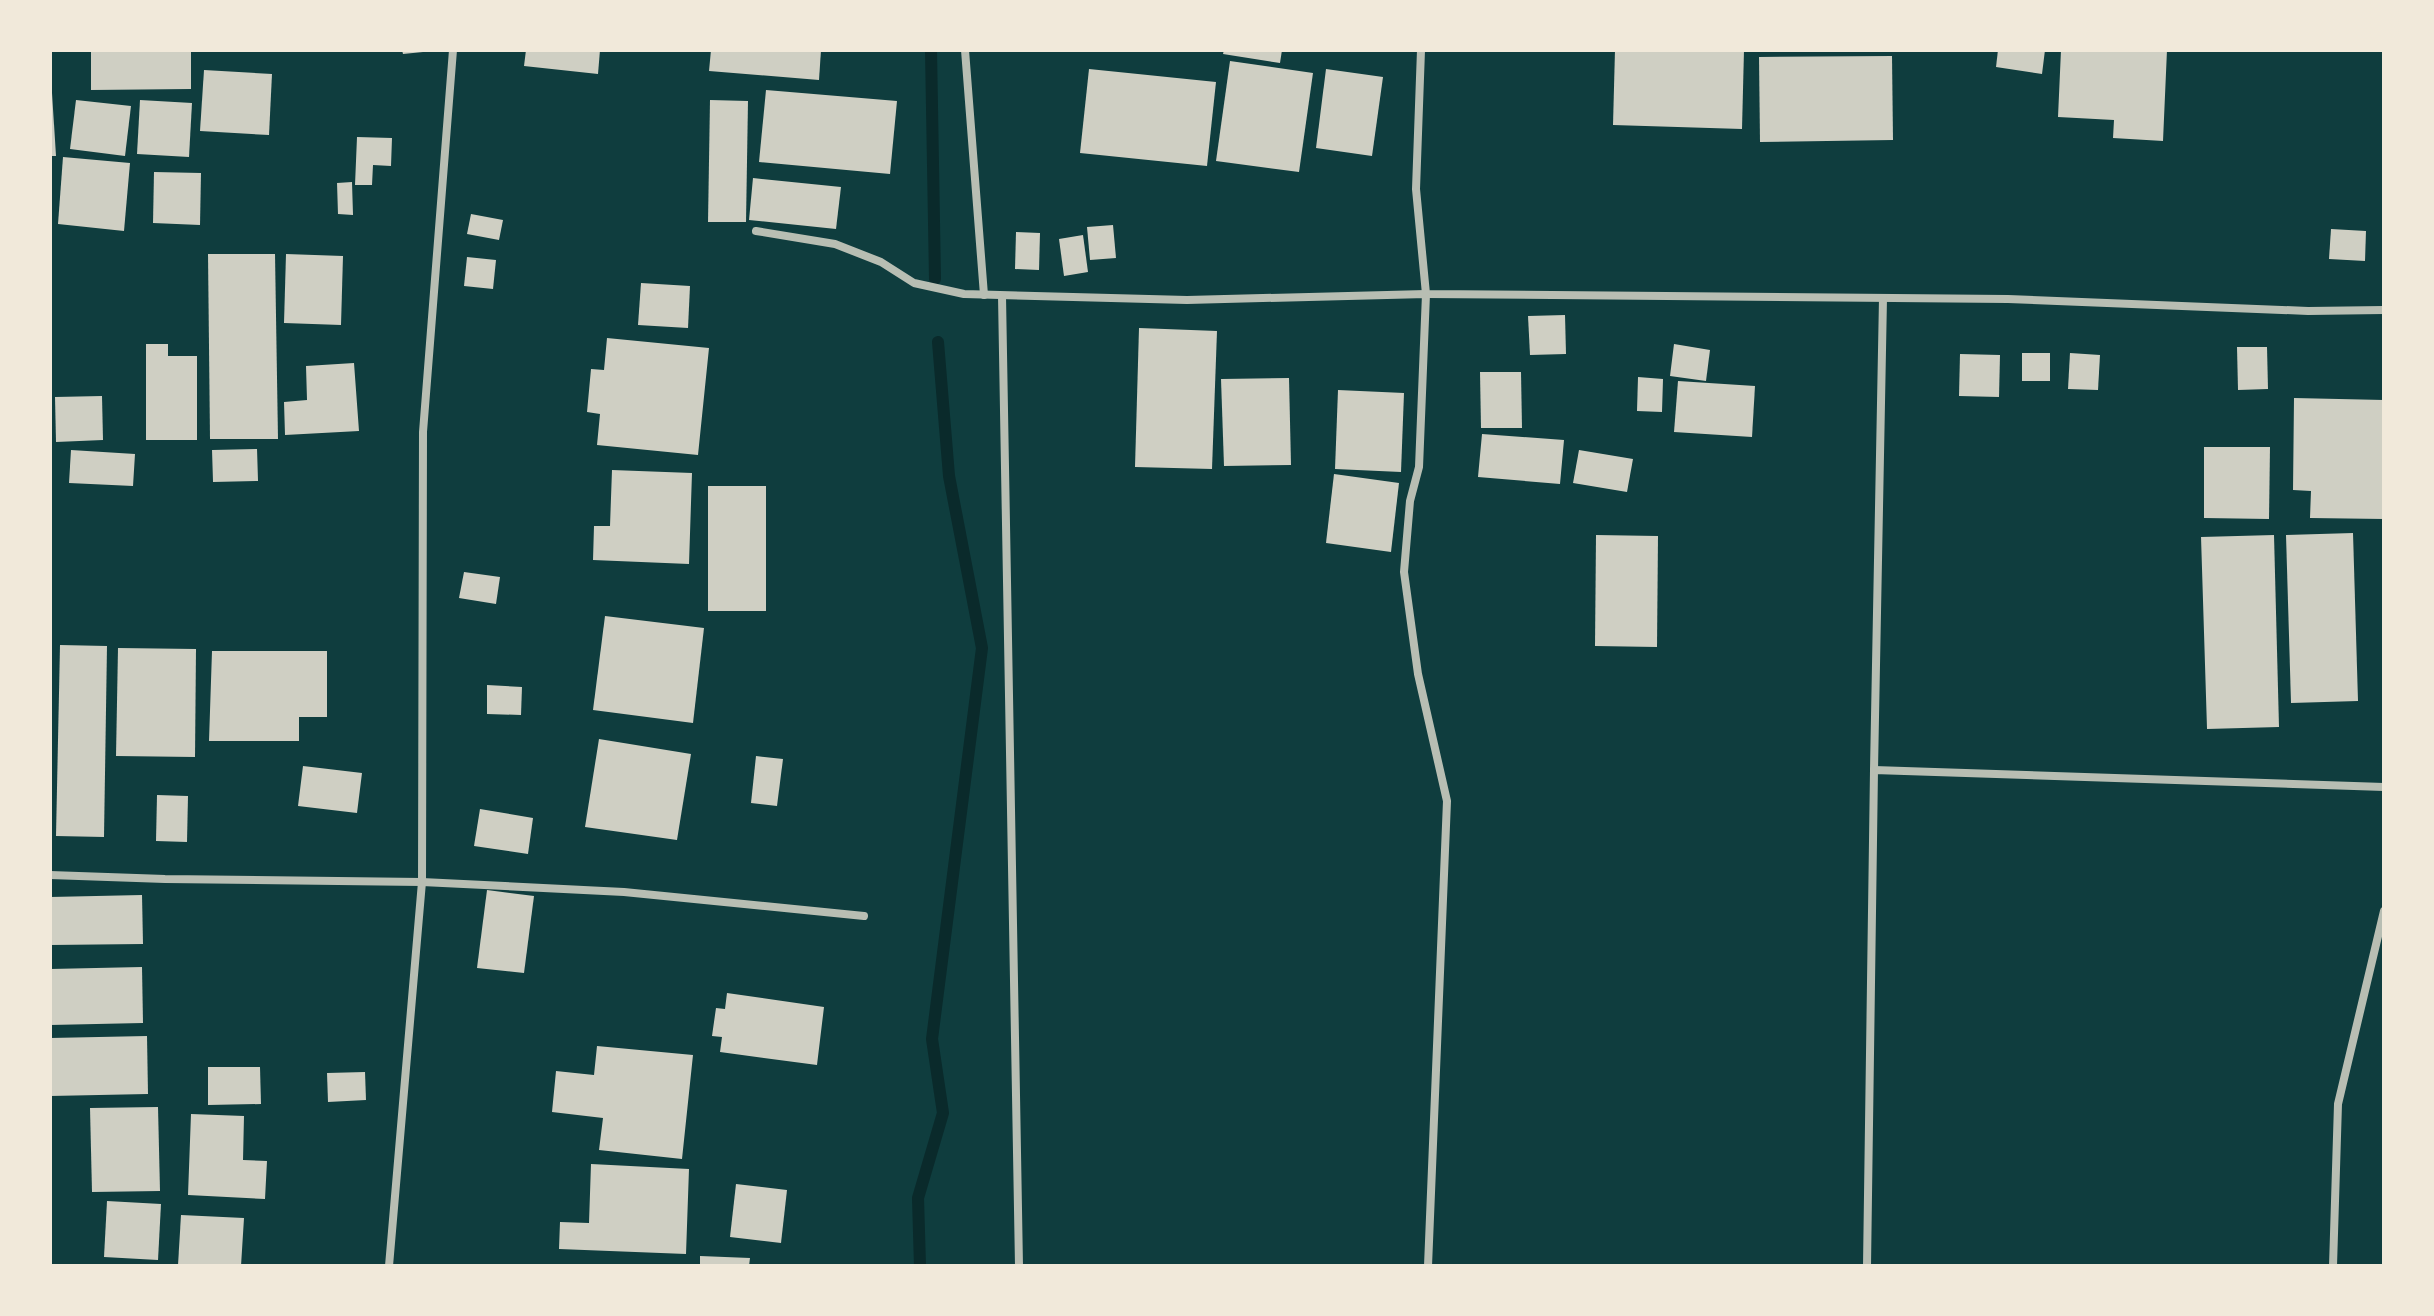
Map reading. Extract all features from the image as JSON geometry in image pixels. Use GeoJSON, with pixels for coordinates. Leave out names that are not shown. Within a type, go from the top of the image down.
{"type":"FeatureCollection","features":[{"type":"Feature","properties":{"kind":"street"},"geometry":{"type":"LineString","coordinates":[[389,1266],[422,882],[423,432],[453,50]]}},
{"type":"Feature","properties":{"kind":"street"},"geometry":{"type":"LineString","coordinates":[[965,50],[984,295]]}},
{"type":"Feature","properties":{"kind":"street"},"geometry":{"type":"LineString","coordinates":[[1421,50],[1416,189],[1426,294],[1419,467],[1410,501],[1404,572],[1418,674],[1447,801],[1428,1266]]}},
{"type":"Feature","properties":{"kind":"street"},"geometry":{"type":"LineString","coordinates":[[756,231],[835,244],[881,262],[914,283],[964,294],[1002,296],[1187,300],[1426,294],[2008,299],[2308,311],[2384,310]]}},
{"type":"Feature","properties":{"kind":"street"},"geometry":{"type":"LineString","coordinates":[[1002,296],[1019,1266]]}},
{"type":"Feature","properties":{"kind":"street"},"geometry":{"type":"LineString","coordinates":[[1867,1266],[1883,298]]}},
{"type":"Feature","properties":{"kind":"street"},"geometry":{"type":"LineString","coordinates":[[1874,770],[2384,787]]}},
{"type":"Feature","properties":{"kind":"street"},"geometry":{"type":"LineString","coordinates":[[50,875],[422,882],[624,892],[864,916]]}},
{"type":"Feature","properties":{"kind":"street"},"geometry":{"type":"LineString","coordinates":[[2333,1266],[2338,1104],[2384,911]]}},
{"type":"Feature","properties":{"kind":"building"},"geometry":{"type":"Polygon","coordinates":[[[91,50],[191,50],[191,89],[91,90],[91,50]]]}},
{"type":"Feature","properties":{"kind":"building"},"geometry":{"type":"Polygon","coordinates":[[[402,50],[423,50],[423,52],[403,54],[402,50]]]}},
{"type":"Feature","properties":{"kind":"building"},"geometry":{"type":"Polygon","coordinates":[[[526,50],[600,50],[598,74],[524,66],[526,50]]]}},
{"type":"Feature","properties":{"kind":"building"},"geometry":{"type":"Polygon","coordinates":[[[711,50],[821,50],[819,80],[709,71],[711,50]]]}},
{"type":"Feature","properties":{"kind":"building"},"geometry":{"type":"Polygon","coordinates":[[[1224,50],[1282,50],[1280,63],[1223,54],[1224,50]]]}},
{"type":"Feature","properties":{"kind":"building"},"geometry":{"type":"Polygon","coordinates":[[[1615,50],[1744,50],[1742,129],[1613,125],[1615,50]]]}},
{"type":"Feature","properties":{"kind":"building"},"geometry":{"type":"Polygon","coordinates":[[[1998,50],[2045,50],[2042,74],[1996,67],[1998,50]]]}},
{"type":"Feature","properties":{"kind":"building"},"geometry":{"type":"Polygon","coordinates":[[[2061,50],[2167,50],[2163,141],[2113,138],[2114,120],[2058,117],[2061,50]]]}},
{"type":"Feature","properties":{"kind":"building"},"geometry":{"type":"Polygon","coordinates":[[[1892,56],[1893,140],[1760,142],[1759,57],[1892,56]]]}},
{"type":"Feature","properties":{"kind":"building"},"geometry":{"type":"Polygon","coordinates":[[[1230,61],[1313,73],[1299,172],[1216,161],[1230,61]]]}},
{"type":"Feature","properties":{"kind":"building"},"geometry":{"type":"Polygon","coordinates":[[[1089,69],[1216,82],[1207,166],[1080,153],[1089,69]]]}},
{"type":"Feature","properties":{"kind":"building"},"geometry":{"type":"Polygon","coordinates":[[[1326,69],[1383,77],[1372,156],[1316,148],[1326,69]]]}},
{"type":"Feature","properties":{"kind":"building"},"geometry":{"type":"Polygon","coordinates":[[[204,70],[272,74],[269,135],[200,131],[204,70]]]}},
{"type":"Feature","properties":{"kind":"building"},"geometry":{"type":"Polygon","coordinates":[[[766,90],[897,101],[890,174],[759,162],[766,90]]]}},
{"type":"Feature","properties":{"kind":"building"},"geometry":{"type":"Polygon","coordinates":[[[52,93],[56,156],[50,156],[52,93]]]}},
{"type":"Feature","properties":{"kind":"building"},"geometry":{"type":"Polygon","coordinates":[[[76,100],[131,106],[125,156],[70,149],[76,100]]]}},
{"type":"Feature","properties":{"kind":"building"},"geometry":{"type":"Polygon","coordinates":[[[140,100],[192,103],[189,157],[137,154],[140,100]]]}},
{"type":"Feature","properties":{"kind":"building"},"geometry":{"type":"Polygon","coordinates":[[[710,100],[748,101],[746,222],[708,222],[710,100]]]}},
{"type":"Feature","properties":{"kind":"building"},"geometry":{"type":"Polygon","coordinates":[[[357,137],[392,138],[391,166],[373,165],[372,185],[355,185],[357,137]]]}},
{"type":"Feature","properties":{"kind":"building"},"geometry":{"type":"Polygon","coordinates":[[[63,157],[130,163],[124,231],[58,224],[63,157]]]}},
{"type":"Feature","properties":{"kind":"building"},"geometry":{"type":"Polygon","coordinates":[[[154,172],[201,173],[200,225],[153,223],[154,172]]]}},
{"type":"Feature","properties":{"kind":"building"},"geometry":{"type":"Polygon","coordinates":[[[753,178],[841,187],[836,229],[749,220],[753,178]]]}},
{"type":"Feature","properties":{"kind":"building"},"geometry":{"type":"Polygon","coordinates":[[[352,182],[353,215],[338,214],[337,183],[352,182]]]}},
{"type":"Feature","properties":{"kind":"building"},"geometry":{"type":"Polygon","coordinates":[[[471,214],[503,220],[499,240],[467,234],[471,214]]]}},
{"type":"Feature","properties":{"kind":"building"},"geometry":{"type":"Polygon","coordinates":[[[1113,225],[1116,258],[1090,260],[1087,227],[1113,225]]]}},
{"type":"Feature","properties":{"kind":"building"},"geometry":{"type":"Polygon","coordinates":[[[2331,229],[2366,231],[2365,261],[2329,259],[2331,229]]]}},
{"type":"Feature","properties":{"kind":"building"},"geometry":{"type":"Polygon","coordinates":[[[1016,232],[1040,233],[1039,270],[1015,269],[1016,232]]]}},
{"type":"Feature","properties":{"kind":"building"},"geometry":{"type":"Polygon","coordinates":[[[1083,235],[1088,272],[1064,276],[1059,239],[1083,235]]]}},
{"type":"Feature","properties":{"kind":"building"},"geometry":{"type":"Polygon","coordinates":[[[208,254],[275,254],[278,439],[210,439],[208,254]]]}},
{"type":"Feature","properties":{"kind":"building"},"geometry":{"type":"Polygon","coordinates":[[[286,254],[343,256],[341,325],[284,323],[286,254]]]}},
{"type":"Feature","properties":{"kind":"building"},"geometry":{"type":"Polygon","coordinates":[[[467,257],[496,260],[493,289],[464,286],[467,257]]]}},
{"type":"Feature","properties":{"kind":"building"},"geometry":{"type":"Polygon","coordinates":[[[641,283],[690,286],[688,328],[638,325],[641,283]]]}},
{"type":"Feature","properties":{"kind":"building"},"geometry":{"type":"Polygon","coordinates":[[[1565,315],[1566,354],[1530,355],[1528,316],[1565,315]]]}},
{"type":"Feature","properties":{"kind":"building"},"geometry":{"type":"Polygon","coordinates":[[[1139,328],[1217,331],[1212,469],[1135,467],[1139,328]]]}},
{"type":"Feature","properties":{"kind":"building"},"geometry":{"type":"Polygon","coordinates":[[[607,338],[709,348],[698,455],[597,445],[600,414],[587,412],[591,369],[604,370],[607,338]]]}},
{"type":"Feature","properties":{"kind":"building"},"geometry":{"type":"Polygon","coordinates":[[[146,344],[168,344],[168,356],[197,356],[197,440],[146,440],[146,344]]]}},
{"type":"Feature","properties":{"kind":"building"},"geometry":{"type":"Polygon","coordinates":[[[1674,344],[1710,350],[1706,381],[1670,376],[1674,344]]]}},
{"type":"Feature","properties":{"kind":"building"},"geometry":{"type":"Polygon","coordinates":[[[2237,347],[2267,347],[2268,389],[2238,390],[2237,347]]]}},
{"type":"Feature","properties":{"kind":"building"},"geometry":{"type":"Polygon","coordinates":[[[2022,353],[2050,353],[2050,381],[2022,381],[2022,353]]]}},
{"type":"Feature","properties":{"kind":"building"},"geometry":{"type":"Polygon","coordinates":[[[2070,353],[2100,355],[2098,390],[2068,389],[2070,353]]]}},
{"type":"Feature","properties":{"kind":"building"},"geometry":{"type":"Polygon","coordinates":[[[1960,354],[2000,355],[1999,397],[1959,396],[1960,354]]]}},
{"type":"Feature","properties":{"kind":"building"},"geometry":{"type":"Polygon","coordinates":[[[354,363],[359,431],[285,435],[284,402],[307,400],[306,366],[354,363]]]}},
{"type":"Feature","properties":{"kind":"building"},"geometry":{"type":"Polygon","coordinates":[[[1480,372],[1521,372],[1522,428],[1481,428],[1480,372]]]}},
{"type":"Feature","properties":{"kind":"building"},"geometry":{"type":"Polygon","coordinates":[[[1638,377],[1663,379],[1662,412],[1637,411],[1638,377]]]}},
{"type":"Feature","properties":{"kind":"building"},"geometry":{"type":"Polygon","coordinates":[[[1289,378],[1291,465],[1224,466],[1221,379],[1289,378]]]}},
{"type":"Feature","properties":{"kind":"building"},"geometry":{"type":"Polygon","coordinates":[[[1678,381],[1755,386],[1752,437],[1674,432],[1678,381]]]}},
{"type":"Feature","properties":{"kind":"building"},"geometry":{"type":"Polygon","coordinates":[[[1338,390],[1404,393],[1401,472],[1335,469],[1338,390]]]}},
{"type":"Feature","properties":{"kind":"building"},"geometry":{"type":"Polygon","coordinates":[[[102,396],[103,440],[56,442],[55,397],[102,396]]]}},
{"type":"Feature","properties":{"kind":"building"},"geometry":{"type":"Polygon","coordinates":[[[2294,398],[2384,400],[2384,519],[2310,518],[2311,491],[2293,490],[2294,398]]]}},
{"type":"Feature","properties":{"kind":"building"},"geometry":{"type":"Polygon","coordinates":[[[1482,434],[1564,440],[1560,484],[1478,477],[1482,434]]]}},
{"type":"Feature","properties":{"kind":"building"},"geometry":{"type":"Polygon","coordinates":[[[2204,447],[2270,447],[2269,519],[2204,518],[2204,447]]]}},
{"type":"Feature","properties":{"kind":"building"},"geometry":{"type":"Polygon","coordinates":[[[257,449],[258,481],[213,482],[212,450],[257,449]]]}},
{"type":"Feature","properties":{"kind":"building"},"geometry":{"type":"Polygon","coordinates":[[[71,450],[135,454],[133,486],[69,483],[71,450]]]}},
{"type":"Feature","properties":{"kind":"building"},"geometry":{"type":"Polygon","coordinates":[[[1579,450],[1633,459],[1627,492],[1573,483],[1579,450]]]}},
{"type":"Feature","properties":{"kind":"building"},"geometry":{"type":"Polygon","coordinates":[[[612,470],[692,473],[689,564],[593,560],[594,526],[610,526],[612,470]]]}},
{"type":"Feature","properties":{"kind":"building"},"geometry":{"type":"Polygon","coordinates":[[[1334,474],[1399,483],[1391,552],[1326,543],[1334,474]]]}},
{"type":"Feature","properties":{"kind":"building"},"geometry":{"type":"Polygon","coordinates":[[[708,486],[766,486],[766,611],[708,611],[708,486]]]}},
{"type":"Feature","properties":{"kind":"building"},"geometry":{"type":"Polygon","coordinates":[[[2353,533],[2358,701],[2291,703],[2286,535],[2353,533]]]}},
{"type":"Feature","properties":{"kind":"building"},"geometry":{"type":"Polygon","coordinates":[[[1596,535],[1658,536],[1657,647],[1595,646],[1596,535]]]}},
{"type":"Feature","properties":{"kind":"building"},"geometry":{"type":"Polygon","coordinates":[[[2274,535],[2279,727],[2207,729],[2201,537],[2274,535]]]}},
{"type":"Feature","properties":{"kind":"building"},"geometry":{"type":"Polygon","coordinates":[[[464,572],[500,577],[496,604],[459,598],[464,572]]]}},
{"type":"Feature","properties":{"kind":"building"},"geometry":{"type":"Polygon","coordinates":[[[605,616],[704,628],[693,723],[593,710],[605,616]]]}},
{"type":"Feature","properties":{"kind":"building"},"geometry":{"type":"Polygon","coordinates":[[[60,645],[107,646],[104,837],[56,836],[60,645]]]}},
{"type":"Feature","properties":{"kind":"building"},"geometry":{"type":"Polygon","coordinates":[[[118,648],[196,649],[195,757],[116,756],[118,648]]]}},
{"type":"Feature","properties":{"kind":"building"},"geometry":{"type":"Polygon","coordinates":[[[212,651],[327,651],[327,717],[299,717],[299,741],[209,741],[212,651]]]}},
{"type":"Feature","properties":{"kind":"building"},"geometry":{"type":"Polygon","coordinates":[[[487,685],[522,687],[521,715],[487,714],[487,685]]]}},
{"type":"Feature","properties":{"kind":"building"},"geometry":{"type":"Polygon","coordinates":[[[599,739],[691,754],[677,840],[585,827],[599,739]]]}},
{"type":"Feature","properties":{"kind":"building"},"geometry":{"type":"Polygon","coordinates":[[[756,756],[783,759],[777,806],[751,803],[756,756]]]}},
{"type":"Feature","properties":{"kind":"building"},"geometry":{"type":"Polygon","coordinates":[[[303,766],[362,773],[357,813],[298,806],[303,766]]]}},
{"type":"Feature","properties":{"kind":"building"},"geometry":{"type":"Polygon","coordinates":[[[157,795],[188,796],[187,842],[156,841],[157,795]]]}},
{"type":"Feature","properties":{"kind":"building"},"geometry":{"type":"Polygon","coordinates":[[[480,809],[533,818],[528,854],[474,846],[480,809]]]}},
{"type":"Feature","properties":{"kind":"building"},"geometry":{"type":"Polygon","coordinates":[[[487,890],[534,896],[524,973],[477,968],[487,890]]]}},
{"type":"Feature","properties":{"kind":"building"},"geometry":{"type":"Polygon","coordinates":[[[142,895],[143,944],[50,945],[50,897],[142,895]]]}},
{"type":"Feature","properties":{"kind":"building"},"geometry":{"type":"Polygon","coordinates":[[[142,967],[143,1023],[50,1025],[50,969],[142,967]]]}},
{"type":"Feature","properties":{"kind":"building"},"geometry":{"type":"Polygon","coordinates":[[[727,993],[824,1007],[817,1065],[720,1052],[722,1037],[712,1036],[716,1008],[725,1009],[727,993]]]}},
{"type":"Feature","properties":{"kind":"building"},"geometry":{"type":"Polygon","coordinates":[[[147,1036],[148,1094],[50,1096],[50,1038],[147,1036]]]}},
{"type":"Feature","properties":{"kind":"building"},"geometry":{"type":"Polygon","coordinates":[[[597,1046],[693,1055],[682,1159],[599,1150],[603,1118],[552,1112],[556,1071],[594,1075],[597,1046]]]}},
{"type":"Feature","properties":{"kind":"building"},"geometry":{"type":"Polygon","coordinates":[[[208,1067],[260,1067],[261,1104],[208,1105],[208,1067]]]}},
{"type":"Feature","properties":{"kind":"building"},"geometry":{"type":"Polygon","coordinates":[[[365,1072],[366,1100],[328,1102],[327,1073],[365,1072]]]}},
{"type":"Feature","properties":{"kind":"building"},"geometry":{"type":"Polygon","coordinates":[[[158,1107],[160,1191],[92,1192],[90,1108],[158,1107]]]}},
{"type":"Feature","properties":{"kind":"building"},"geometry":{"type":"Polygon","coordinates":[[[191,1114],[244,1116],[243,1160],[267,1161],[265,1199],[188,1195],[191,1114]]]}},
{"type":"Feature","properties":{"kind":"building"},"geometry":{"type":"Polygon","coordinates":[[[591,1164],[689,1169],[686,1254],[559,1249],[560,1222],[589,1223],[591,1164]]]}},
{"type":"Feature","properties":{"kind":"building"},"geometry":{"type":"Polygon","coordinates":[[[736,1184],[787,1190],[781,1243],[730,1237],[736,1184]]]}},
{"type":"Feature","properties":{"kind":"building"},"geometry":{"type":"Polygon","coordinates":[[[107,1201],[161,1204],[158,1260],[104,1257],[107,1201]]]}},
{"type":"Feature","properties":{"kind":"building"},"geometry":{"type":"Polygon","coordinates":[[[181,1215],[244,1218],[241,1266],[178,1265],[181,1215]]]}},
{"type":"Feature","properties":{"kind":"building"},"geometry":{"type":"Polygon","coordinates":[[[700,1256],[750,1258],[749,1266],[700,1266],[700,1256]]]}},
{"type":"Feature","properties":{"kind":"waterway"},"geometry":{"type":"LineString","coordinates":[[931,50],[935,279]]}},
{"type":"Feature","properties":{"kind":"waterway"},"geometry":{"type":"LineString","coordinates":[[920,1266],[918,1198],[943,1113],[932,1039],[982,648],[949,476],[938,342]]}}]}
